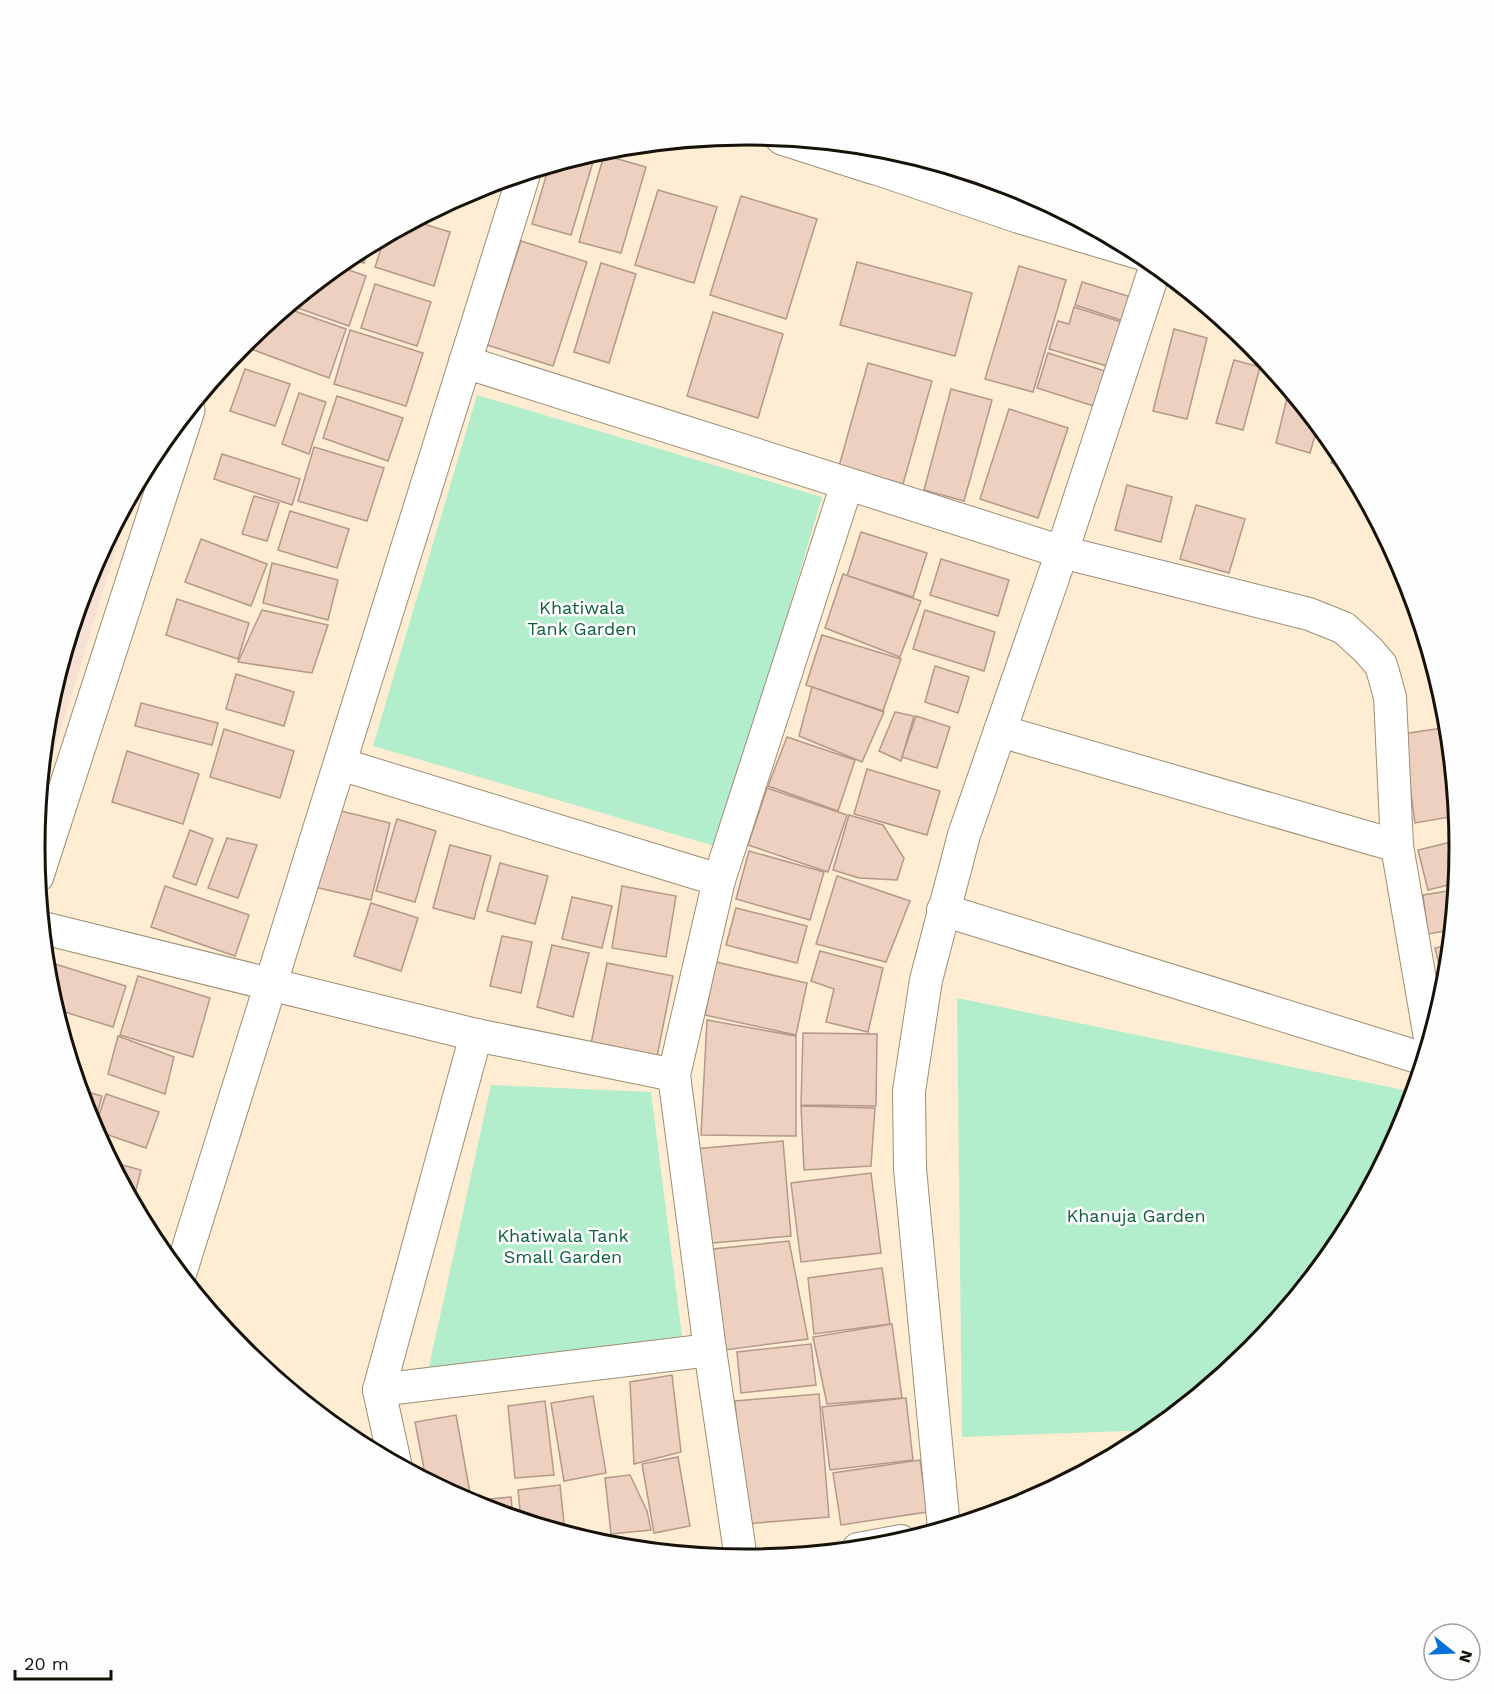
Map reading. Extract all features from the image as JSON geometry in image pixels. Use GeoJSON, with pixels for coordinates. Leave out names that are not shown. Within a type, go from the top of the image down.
{"type":"FeatureCollection","features":[{"type":"Feature","properties":{"kind":"main road"},"geometry":{"type":"LineString","coordinates":[[45,851],[181,433]]}},
{"type":"Feature","properties":{"kind":"street"},"geometry":{"type":"LineString","coordinates":[[875,157],[1023,205],[1074,226]]}},
{"type":"Feature","properties":{"kind":"street"},"geometry":{"type":"LineString","coordinates":[[183,1264],[522,182]]}},
{"type":"Feature","properties":{"kind":"street"},"geometry":{"type":"LineString","coordinates":[[943,1521],[910,1169],[909,1091],[926,980],[964,835],[1062,552],[1153,275]]}},
{"type":"Feature","properties":{"kind":"street"},"geometry":{"type":"LineString","coordinates":[[465,362],[1062,552],[1309,614],[1344,628],[1381,665],[1390,697],[1397,846],[1427,1021]]}},
{"type":"Feature","properties":{"kind":"street"},"geometry":{"type":"LineString","coordinates":[[739,1549],[710,1350],[674,1075],[719,880],[847,484]]}},
{"type":"Feature","properties":{"kind":"street"},"geometry":{"type":"LineString","coordinates":[[1000,730],[1397,846]]}},
{"type":"Feature","properties":{"kind":"street"},"geometry":{"type":"LineString","coordinates":[[340,764],[719,880]]}},
{"type":"Feature","properties":{"kind":"street"},"geometry":{"type":"LineString","coordinates":[[943,910],[1417,1057]]}},
{"type":"Feature","properties":{"kind":"street"},"geometry":{"type":"LineString","coordinates":[[50,930],[476,1035],[674,1075]]}},
{"type":"Feature","properties":{"kind":"street"},"geometry":{"type":"LineString","coordinates":[[393,1453],[379,1390],[476,1035]]}},
{"type":"Feature","properties":{"kind":"street"},"geometry":{"type":"LineString","coordinates":[[379,1390],[710,1350]]}},
{"type":"Feature","properties":{"kind":"shaded area"},"geometry":{"type":"Polygon","coordinates":[[[124,524],[50,763],[58,710],[82,621],[98,578],[124,524]]]}},
{"type":"Feature","properties":{"kind":"green space","name":"Khatiwala Tank Garden"},"geometry":{"type":"Polygon","coordinates":[[[477,395],[822,497],[718,847],[373,746],[477,395]]]}},
{"type":"Feature","properties":{"kind":"green space","name":"Khanuja Garden"},"geometry":{"type":"Polygon","coordinates":[[[957,998],[1406,1090],[1377,1157],[1355,1198],[1331,1237],[1304,1274],[1275,1310],[1243,1343],[1210,1375],[1174,1404],[1138,1431],[962,1437],[957,998]]]}},
{"type":"Feature","properties":{"kind":"green space","name":"Khatiwala Tank Small Garden"},"geometry":{"type":"Polygon","coordinates":[[[491,1085],[651,1092],[682,1336],[428,1371],[491,1085]]]}},
{"type":"Feature","properties":{"kind":"building"},"geometry":{"type":"Polygon","coordinates":[[[613,158],[646,167],[621,253],[579,242],[603,160],[613,158]]]}},
{"type":"Feature","properties":{"kind":"building"},"geometry":{"type":"Polygon","coordinates":[[[593,162],[571,235],[532,224],[547,174],[593,162]]]}},
{"type":"Feature","properties":{"kind":"building"},"geometry":{"type":"Polygon","coordinates":[[[658,190],[717,207],[694,283],[635,265],[658,190]]]}},
{"type":"Feature","properties":{"kind":"building"},"geometry":{"type":"Polygon","coordinates":[[[741,196],[817,219],[786,319],[710,295],[741,196]]]}},
{"type":"Feature","properties":{"kind":"building"},"geometry":{"type":"Polygon","coordinates":[[[424,224],[450,232],[434,286],[375,267],[381,248],[424,224]]]}},
{"type":"Feature","properties":{"kind":"building"},"geometry":{"type":"Polygon","coordinates":[[[521,241],[587,262],[553,366],[487,345],[521,241]]]}},
{"type":"Feature","properties":{"kind":"building"},"geometry":{"type":"Polygon","coordinates":[[[857,262],[972,293],[955,356],[840,325],[857,262]]]}},
{"type":"Feature","properties":{"kind":"building"},"geometry":{"type":"Polygon","coordinates":[[[601,263],[636,274],[609,363],[574,352],[601,263]]]}},
{"type":"Feature","properties":{"kind":"building"},"geometry":{"type":"Polygon","coordinates":[[[1019,266],[1066,280],[1033,392],[985,379],[1019,266]]]}},
{"type":"Feature","properties":{"kind":"building"},"geometry":{"type":"Polygon","coordinates":[[[348,270],[366,276],[349,326],[298,308],[348,270]]]}},
{"type":"Feature","properties":{"kind":"building"},"geometry":{"type":"Polygon","coordinates":[[[1082,282],[1134,298],[1127,322],[1075,305],[1082,282]]]}},
{"type":"Feature","properties":{"kind":"building"},"geometry":{"type":"Polygon","coordinates":[[[375,284],[431,302],[417,346],[361,328],[375,284]]]}},
{"type":"Feature","properties":{"kind":"building"},"geometry":{"type":"Polygon","coordinates":[[[1074,307],[1131,325],[1117,369],[1049,349],[1058,321],[1069,324],[1074,307]]]}},
{"type":"Feature","properties":{"kind":"building"},"geometry":{"type":"Polygon","coordinates":[[[294,311],[346,329],[329,378],[252,350],[294,311]]]}},
{"type":"Feature","properties":{"kind":"building"},"geometry":{"type":"Polygon","coordinates":[[[713,312],[783,334],[758,418],[687,396],[713,312]]]}},
{"type":"Feature","properties":{"kind":"building"},"geometry":{"type":"Polygon","coordinates":[[[1174,329],[1207,338],[1187,419],[1153,411],[1174,329]]]}},
{"type":"Feature","properties":{"kind":"building"},"geometry":{"type":"Polygon","coordinates":[[[350,330],[423,353],[406,406],[334,384],[350,330]]]}},
{"type":"Feature","properties":{"kind":"building"},"geometry":{"type":"Polygon","coordinates":[[[1048,353],[1111,373],[1100,408],[1037,388],[1048,353]]]}},
{"type":"Feature","properties":{"kind":"building"},"geometry":{"type":"Polygon","coordinates":[[[1234,360],[1258,366],[1260,368],[1243,430],[1216,423],[1234,360]]]}},
{"type":"Feature","properties":{"kind":"building"},"geometry":{"type":"Polygon","coordinates":[[[868,363],[932,381],[903,484],[839,466],[868,363]]]}},
{"type":"Feature","properties":{"kind":"building"},"geometry":{"type":"Polygon","coordinates":[[[245,369],[290,384],[275,426],[230,411],[245,369]]]}},
{"type":"Feature","properties":{"kind":"building"},"geometry":{"type":"Polygon","coordinates":[[[951,389],[992,400],[964,501],[924,490],[951,389]]]}},
{"type":"Feature","properties":{"kind":"building"},"geometry":{"type":"Polygon","coordinates":[[[299,393],[326,402],[309,454],[282,444],[299,393]]]}},
{"type":"Feature","properties":{"kind":"building"},"geometry":{"type":"Polygon","coordinates":[[[337,396],[403,418],[388,461],[323,438],[337,396]]]}},
{"type":"Feature","properties":{"kind":"building"},"geometry":{"type":"Polygon","coordinates":[[[1287,399],[1315,435],[1310,453],[1276,443],[1287,399]]]}},
{"type":"Feature","properties":{"kind":"building"},"geometry":{"type":"Polygon","coordinates":[[[1009,409],[1068,428],[1038,518],[980,499],[1009,409]]]}},
{"type":"Feature","properties":{"kind":"building"},"geometry":{"type":"Polygon","coordinates":[[[314,447],[384,468],[367,521],[298,501],[314,447]]]}},
{"type":"Feature","properties":{"kind":"building"},"geometry":{"type":"Polygon","coordinates":[[[222,454],[300,479],[292,505],[214,479],[222,454]]]}},
{"type":"Feature","properties":{"kind":"building"},"geometry":{"type":"Polygon","coordinates":[[[1127,485],[1172,497],[1161,542],[1115,530],[1127,485]]]}},
{"type":"Feature","properties":{"kind":"building"},"geometry":{"type":"Polygon","coordinates":[[[254,496],[279,503],[267,541],[242,534],[254,496]]]}},
{"type":"Feature","properties":{"kind":"building"},"geometry":{"type":"Polygon","coordinates":[[[1196,505],[1245,519],[1229,573],[1180,559],[1196,505]]]}},
{"type":"Feature","properties":{"kind":"building"},"geometry":{"type":"Polygon","coordinates":[[[290,511],[349,529],[337,568],[278,550],[290,511]]]}},
{"type":"Feature","properties":{"kind":"building"},"geometry":{"type":"Polygon","coordinates":[[[861,532],[927,553],[913,597],[847,576],[861,532]]]}},
{"type":"Feature","properties":{"kind":"building"},"geometry":{"type":"Polygon","coordinates":[[[201,539],[267,564],[251,606],[185,582],[201,539]]]}},
{"type":"Feature","properties":{"kind":"building"},"geometry":{"type":"Polygon","coordinates":[[[941,559],[1009,580],[998,616],[930,595],[941,559]]]}},
{"type":"Feature","properties":{"kind":"building"},"geometry":{"type":"Polygon","coordinates":[[[272,563],[338,580],[328,620],[263,603],[272,563]]]}},
{"type":"Feature","properties":{"kind":"building"},"geometry":{"type":"Polygon","coordinates":[[[843,574],[921,601],[900,657],[825,628],[843,574]]]}},
{"type":"Feature","properties":{"kind":"building"},"geometry":{"type":"Polygon","coordinates":[[[177,599],[249,623],[238,659],[166,635],[177,599]]]}},
{"type":"Feature","properties":{"kind":"building"},"geometry":{"type":"Polygon","coordinates":[[[262,610],[328,625],[312,673],[238,662],[262,610]]]}},
{"type":"Feature","properties":{"kind":"building"},"geometry":{"type":"Polygon","coordinates":[[[925,610],[995,632],[984,671],[913,649],[925,610]]]}},
{"type":"Feature","properties":{"kind":"building"},"geometry":{"type":"Polygon","coordinates":[[[822,635],[901,659],[883,711],[806,685],[822,635]]]}},
{"type":"Feature","properties":{"kind":"building"},"geometry":{"type":"Polygon","coordinates":[[[935,666],[969,677],[958,713],[925,702],[935,666]]]}},
{"type":"Feature","properties":{"kind":"building"},"geometry":{"type":"Polygon","coordinates":[[[236,674],[294,692],[284,726],[226,709],[236,674]]]}},
{"type":"Feature","properties":{"kind":"building"},"geometry":{"type":"Polygon","coordinates":[[[812,687],[884,712],[862,762],[799,736],[812,687]]]}},
{"type":"Feature","properties":{"kind":"building"},"geometry":{"type":"Polygon","coordinates":[[[141,703],[218,723],[212,745],[135,726],[141,703]]]}},
{"type":"Feature","properties":{"kind":"building"},"geometry":{"type":"Polygon","coordinates":[[[895,712],[914,716],[901,761],[879,751],[895,712]]]}},
{"type":"Feature","properties":{"kind":"building"},"geometry":{"type":"Polygon","coordinates":[[[916,716],[950,727],[937,768],[902,757],[916,716]]]}},
{"type":"Feature","properties":{"kind":"building"},"geometry":{"type":"Polygon","coordinates":[[[1439,728],[1448,817],[1415,823],[1403,734],[1439,728]]]}},
{"type":"Feature","properties":{"kind":"building"},"geometry":{"type":"Polygon","coordinates":[[[224,729],[294,751],[280,798],[210,777],[224,729]]]}},
{"type":"Feature","properties":{"kind":"building"},"geometry":{"type":"Polygon","coordinates":[[[787,737],[855,760],[838,811],[768,786],[787,737]]]}},
{"type":"Feature","properties":{"kind":"building"},"geometry":{"type":"Polygon","coordinates":[[[127,751],[199,774],[183,824],[112,802],[127,751]]]}},
{"type":"Feature","properties":{"kind":"building"},"geometry":{"type":"Polygon","coordinates":[[[867,769],[940,791],[927,835],[854,814],[867,769]]]}},
{"type":"Feature","properties":{"kind":"building"},"geometry":{"type":"Polygon","coordinates":[[[767,788],[847,815],[828,872],[748,845],[767,788]]]}},
{"type":"Feature","properties":{"kind":"building"},"geometry":{"type":"Polygon","coordinates":[[[329,808],[390,823],[371,900],[310,886],[329,808]]]}},
{"type":"Feature","properties":{"kind":"building"},"geometry":{"type":"Polygon","coordinates":[[[849,815],[883,825],[904,858],[897,880],[859,878],[833,870],[849,815]]]}},
{"type":"Feature","properties":{"kind":"building"},"geometry":{"type":"Polygon","coordinates":[[[397,819],[436,831],[415,902],[376,891],[397,819]]]}},
{"type":"Feature","properties":{"kind":"building"},"geometry":{"type":"Polygon","coordinates":[[[190,830],[213,839],[196,885],[173,877],[190,830]]]}},
{"type":"Feature","properties":{"kind":"building"},"geometry":{"type":"Polygon","coordinates":[[[227,838],[257,845],[238,898],[208,888],[227,838]]]}},
{"type":"Feature","properties":{"kind":"building"},"geometry":{"type":"Polygon","coordinates":[[[1449,842],[1447,885],[1428,890],[1418,850],[1449,842]]]}},
{"type":"Feature","properties":{"kind":"building"},"geometry":{"type":"Polygon","coordinates":[[[450,845],[491,856],[474,919],[433,908],[450,845]]]}},
{"type":"Feature","properties":{"kind":"building"},"geometry":{"type":"Polygon","coordinates":[[[749,851],[824,872],[810,920],[736,899],[749,851]]]}},
{"type":"Feature","properties":{"kind":"building"},"geometry":{"type":"Polygon","coordinates":[[[500,863],[548,876],[535,924],[487,911],[500,863]]]}},
{"type":"Feature","properties":{"kind":"building"},"geometry":{"type":"Polygon","coordinates":[[[837,876],[910,901],[886,962],[816,944],[837,876]]]}},
{"type":"Feature","properties":{"kind":"building"},"geometry":{"type":"Polygon","coordinates":[[[165,886],[249,915],[235,956],[151,927],[165,886]]]}},
{"type":"Feature","properties":{"kind":"building"},"geometry":{"type":"Polygon","coordinates":[[[622,886],[676,896],[666,957],[612,948],[622,886]]]}},
{"type":"Feature","properties":{"kind":"building"},"geometry":{"type":"Polygon","coordinates":[[[1447,891],[1444,931],[1428,934],[1423,895],[1447,891]]]}},
{"type":"Feature","properties":{"kind":"building"},"geometry":{"type":"Polygon","coordinates":[[[572,897],[612,906],[602,948],[562,939],[572,897]]]}},
{"type":"Feature","properties":{"kind":"building"},"geometry":{"type":"Polygon","coordinates":[[[371,903],[418,918],[401,971],[354,956],[371,903]]]}},
{"type":"Feature","properties":{"kind":"building"},"geometry":{"type":"Polygon","coordinates":[[[736,908],[807,926],[797,963],[726,945],[736,908]]]}},
{"type":"Feature","properties":{"kind":"building"},"geometry":{"type":"Polygon","coordinates":[[[502,936],[532,942],[521,993],[490,986],[502,936]]]}},
{"type":"Feature","properties":{"kind":"building"},"geometry":{"type":"Polygon","coordinates":[[[552,945],[589,953],[573,1017],[537,1007],[552,945]]]}},
{"type":"Feature","properties":{"kind":"building"},"geometry":{"type":"Polygon","coordinates":[[[1442,947],[1439,965],[1435,948],[1442,947]]]}},
{"type":"Feature","properties":{"kind":"building"},"geometry":{"type":"Polygon","coordinates":[[[820,951],[883,968],[868,1032],[826,1022],[834,989],[811,981],[820,951]]]}},
{"type":"Feature","properties":{"kind":"building"},"geometry":{"type":"Polygon","coordinates":[[[716,962],[807,983],[796,1035],[705,1015],[716,962]]]}},
{"type":"Feature","properties":{"kind":"building"},"geometry":{"type":"Polygon","coordinates":[[[607,963],[673,976],[656,1062],[590,1049],[607,963]]]}},
{"type":"Feature","properties":{"kind":"building"},"geometry":{"type":"Polygon","coordinates":[[[55,964],[126,986],[113,1027],[65,1012],[55,964]]]}},
{"type":"Feature","properties":{"kind":"building"},"geometry":{"type":"Polygon","coordinates":[[[138,976],[210,998],[193,1057],[120,1035],[138,976]]]}},
{"type":"Feature","properties":{"kind":"building"},"geometry":{"type":"Polygon","coordinates":[[[707,1020],[796,1036],[796,1136],[701,1135],[707,1020]]]}},
{"type":"Feature","properties":{"kind":"building"},"geometry":{"type":"Polygon","coordinates":[[[803,1033],[877,1034],[876,1106],[801,1105],[803,1033]]]}},
{"type":"Feature","properties":{"kind":"building"},"geometry":{"type":"Polygon","coordinates":[[[118,1036],[174,1057],[165,1094],[108,1074],[118,1036]]]}},
{"type":"Feature","properties":{"kind":"building"},"geometry":{"type":"Polygon","coordinates":[[[89,1093],[102,1096],[97,1114],[89,1093]]]}},
{"type":"Feature","properties":{"kind":"building"},"geometry":{"type":"Polygon","coordinates":[[[106,1094],[159,1112],[146,1148],[106,1134],[98,1117],[106,1094]]]}},
{"type":"Feature","properties":{"kind":"building"},"geometry":{"type":"Polygon","coordinates":[[[801,1106],[875,1108],[871,1166],[804,1170],[801,1106]]]}},
{"type":"Feature","properties":{"kind":"building"},"geometry":{"type":"Polygon","coordinates":[[[783,1141],[791,1236],[701,1244],[694,1149],[783,1141]]]}},
{"type":"Feature","properties":{"kind":"building"},"geometry":{"type":"Polygon","coordinates":[[[121,1165],[141,1170],[136,1192],[121,1165]]]}},
{"type":"Feature","properties":{"kind":"building"},"geometry":{"type":"Polygon","coordinates":[[[871,1173],[881,1253],[801,1262],[791,1183],[871,1173]]]}},
{"type":"Feature","properties":{"kind":"building"},"geometry":{"type":"Polygon","coordinates":[[[789,1241],[808,1339],[725,1350],[713,1249],[789,1241]]]}},
{"type":"Feature","properties":{"kind":"building"},"geometry":{"type":"Polygon","coordinates":[[[882,1268],[890,1324],[814,1334],[808,1278],[882,1268]]]}},
{"type":"Feature","properties":{"kind":"building"},"geometry":{"type":"Polygon","coordinates":[[[892,1324],[902,1398],[827,1404],[813,1337],[892,1324]]]}},
{"type":"Feature","properties":{"kind":"building"},"geometry":{"type":"Polygon","coordinates":[[[811,1344],[816,1385],[741,1393],[737,1352],[811,1344]]]}},
{"type":"Feature","properties":{"kind":"building"},"geometry":{"type":"Polygon","coordinates":[[[672,1375],[681,1452],[634,1464],[630,1382],[672,1375]]]}},
{"type":"Feature","properties":{"kind":"building"},"geometry":{"type":"Polygon","coordinates":[[[819,1394],[829,1517],[745,1524],[735,1401],[819,1394]]]}},
{"type":"Feature","properties":{"kind":"building"},"geometry":{"type":"Polygon","coordinates":[[[593,1396],[606,1473],[564,1481],[551,1403],[593,1396]]]}},
{"type":"Feature","properties":{"kind":"building"},"geometry":{"type":"Polygon","coordinates":[[[906,1398],[913,1460],[830,1470],[822,1407],[906,1398]]]}},
{"type":"Feature","properties":{"kind":"building"},"geometry":{"type":"Polygon","coordinates":[[[545,1401],[554,1475],[515,1478],[508,1406],[545,1401]]]}},
{"type":"Feature","properties":{"kind":"building"},"geometry":{"type":"Polygon","coordinates":[[[456,1415],[470,1492],[424,1470],[415,1422],[456,1415]]]}},
{"type":"Feature","properties":{"kind":"building"},"geometry":{"type":"Polygon","coordinates":[[[678,1457],[690,1526],[654,1533],[642,1464],[678,1457]]]}},
{"type":"Feature","properties":{"kind":"building"},"geometry":{"type":"Polygon","coordinates":[[[920,1460],[927,1512],[841,1525],[833,1473],[920,1460]]]}},
{"type":"Feature","properties":{"kind":"building"},"geometry":{"type":"Polygon","coordinates":[[[630,1475],[647,1511],[651,1530],[611,1534],[605,1478],[630,1475]]]}},
{"type":"Feature","properties":{"kind":"building"},"geometry":{"type":"Polygon","coordinates":[[[560,1485],[564,1525],[520,1512],[518,1490],[560,1485]]]}},
{"type":"Feature","properties":{"kind":"building"},"geometry":{"type":"Polygon","coordinates":[[[511,1497],[512,1509],[487,1499],[511,1497]]]}}]}
